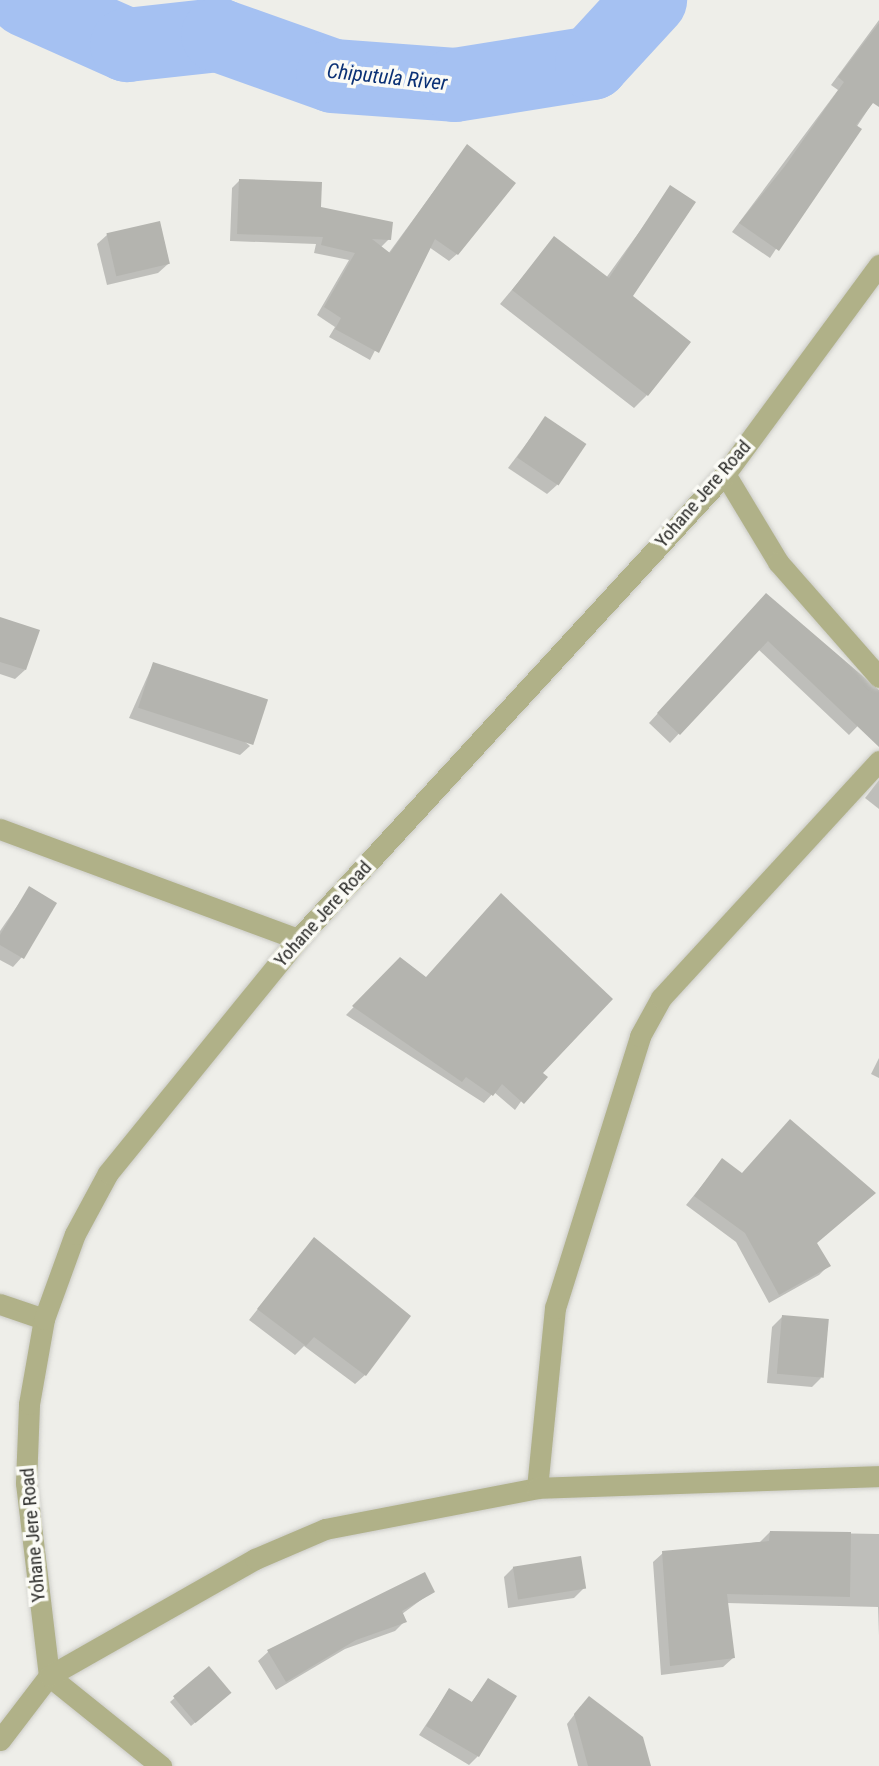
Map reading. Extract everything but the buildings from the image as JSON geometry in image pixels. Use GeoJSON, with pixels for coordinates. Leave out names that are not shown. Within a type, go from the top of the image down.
{"type":"FeatureCollection","features":[{"type":"Feature","properties":{"kind":"street","name":"Yohane Jere Road"},"geometry":{"type":"LineString","coordinates":[[49,1676],[26,1483],[29,1404],[44,1319],[75,1234],[108,1173],[298,939],[725,474],[879,265]]}},
{"type":"Feature","properties":{"kind":"street"},"geometry":{"type":"LineString","coordinates":[[725,474],[778,562],[879,677]]}},
{"type":"Feature","properties":{"kind":"street"},"geometry":{"type":"LineString","coordinates":[[537,1488],[555,1308],[639,1036],[661,998],[879,761]]}},
{"type":"Feature","properties":{"kind":"street"},"geometry":{"type":"LineString","coordinates":[[0,830],[298,939]]}},
{"type":"Feature","properties":{"kind":"street"},"geometry":{"type":"LineString","coordinates":[[0,1304],[44,1319]]}},
{"type":"Feature","properties":{"kind":"street"},"geometry":{"type":"LineString","coordinates":[[0,1740],[49,1676],[256,1559],[324,1529],[537,1488],[879,1476]]}},
{"type":"Feature","properties":{"kind":"street"},"geometry":{"type":"LineString","coordinates":[[49,1676],[161,1766]]}},
{"type":"Feature","properties":{"kind":"waterway","name":"Chiputula River"},"geometry":{"type":"LineString","coordinates":[[26,0],[127,45],[218,35],[333,76],[455,85],[592,63],[650,0]]}}]}
